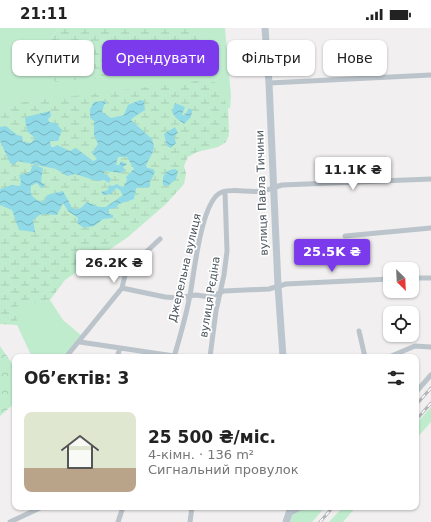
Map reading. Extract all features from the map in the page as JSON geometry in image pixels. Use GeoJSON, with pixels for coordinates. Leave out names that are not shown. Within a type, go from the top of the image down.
{"type":"FeatureCollection","features":[{"type":"Feature","properties":{"kind":"main road","name":"вулиця Павла Тичини"},"geometry":{"type":"LineString","coordinates":[[265,28],[283,354]]}},
{"type":"Feature","properties":{"kind":"main road"},"geometry":{"type":"LineString","coordinates":[[286,522],[291,510]]}},
{"type":"Feature","properties":{"kind":"street"},"geometry":{"type":"LineString","coordinates":[[269,83],[431,75]]}},
{"type":"Feature","properties":{"kind":"street"},"geometry":{"type":"LineString","coordinates":[[225,192],[262,191],[282,185],[431,179]]}},
{"type":"Feature","properties":{"kind":"street","name":"вулиця Рєдіна"},"geometry":{"type":"LineString","coordinates":[[210,354],[216,310],[224,275],[227,251],[225,192]]}},
{"type":"Feature","properties":{"kind":"street","name":"Джерельна вулиця"},"geometry":{"type":"LineString","coordinates":[[175,354],[190,296],[196,258],[205,219],[211,202],[216,196],[225,192]]}},
{"type":"Feature","properties":{"kind":"street"},"geometry":{"type":"LineString","coordinates":[[345,236],[431,228]]}},
{"type":"Feature","properties":{"kind":"street"},"geometry":{"type":"LineString","coordinates":[[69,354],[122,288],[126,272],[160,239]]}},
{"type":"Feature","properties":{"kind":"street"},"geometry":{"type":"LineString","coordinates":[[419,278],[431,278]]}},
{"type":"Feature","properties":{"kind":"street"},"geometry":{"type":"LineString","coordinates":[[122,288],[178,298],[190,296],[210,297],[238,289],[269,289],[286,284],[383,279]]}},
{"type":"Feature","properties":{"kind":"street"},"geometry":{"type":"LineString","coordinates":[[359,330],[364,354]]}},
{"type":"Feature","properties":{"kind":"street"},"geometry":{"type":"LineString","coordinates":[[80,342],[160,354]]}},
{"type":"Feature","properties":{"kind":"street"},"geometry":{"type":"LineString","coordinates":[[396,354],[415,346],[431,347]]}},
{"type":"Feature","properties":{"kind":"street"},"geometry":{"type":"LineString","coordinates":[[118,354],[120,348]]}},
{"type":"Feature","properties":{"kind":"street"},"geometry":{"type":"LineString","coordinates":[[419,389],[431,375]]}},
{"type":"Feature","properties":{"kind":"street"},"geometry":{"type":"LineString","coordinates":[[10,522],[21,520],[37,510]]}},
{"type":"Feature","properties":{"kind":"street"},"geometry":{"type":"LineString","coordinates":[[118,522],[122,510]]}},
{"type":"Feature","properties":{"kind":"street"},"geometry":{"type":"LineString","coordinates":[[190,522],[192,510]]}},
{"type":"Feature","properties":{"kind":"green space"},"geometry":{"type":"Polygon","coordinates":[[[0,28],[59,28],[49,40],[12,40],[12,76],[94,76],[94,40],[83,40],[193,28],[225,28],[227,76],[229,76],[231,96],[230,109],[201,85],[0,108],[0,28]]]}},
{"type":"Feature","properties":{"kind":"green space"},"geometry":{"type":"Polygon","coordinates":[[[59,28],[194,28],[198,40],[102,40],[102,76],[129,76],[58,82],[49,80],[47,76],[94,76],[94,40],[49,40],[59,28]]]}},
{"type":"Feature","properties":{"kind":"green space"},"geometry":{"type":"Polygon","coordinates":[[[196,81],[215,82],[228,107],[229,135],[226,142],[218,147],[197,152],[188,157],[184,166],[186,174],[184,184],[166,204],[128,237],[65,280],[50,300],[17,306],[17,325],[0,324],[0,105],[196,81]]]}},
{"type":"Feature","properties":{"kind":"green space"},"geometry":{"type":"Polygon","coordinates":[[[50,300],[63,320],[82,336],[67,354],[31,354],[17,325],[17,305],[50,300]]]}},
{"type":"Feature","properties":{"kind":"green space"},"geometry":{"type":"Polygon","coordinates":[[[0,346],[12,364],[12,406],[0,416],[0,346]]]}},
{"type":"Feature","properties":{"kind":"green space"},"geometry":{"type":"Polygon","coordinates":[[[431,407],[431,422],[419,436],[419,421],[431,407]]]}},
{"type":"Feature","properties":{"kind":"green space"},"geometry":{"type":"Polygon","coordinates":[[[296,510],[322,510],[312,522],[286,522],[290,513],[296,510]]]}},
{"type":"Feature","properties":{"kind":"green space"},"geometry":{"type":"Polygon","coordinates":[[[340,510],[353,510],[343,522],[329,522],[340,510]]]}},
{"type":"Feature","properties":{"kind":"water"},"geometry":{"type":"Polygon","coordinates":[[[140,100],[144,101],[145,110],[131,120],[152,139],[154,146],[153,152],[146,165],[147,168],[153,169],[155,172],[150,182],[150,187],[136,188],[134,199],[119,204],[116,208],[109,209],[109,214],[113,215],[113,218],[103,219],[94,226],[84,228],[77,223],[78,218],[68,211],[63,203],[57,215],[41,214],[33,220],[35,232],[19,230],[12,210],[0,205],[0,189],[12,185],[20,186],[21,182],[19,175],[30,172],[33,165],[43,168],[41,181],[45,186],[41,188],[37,183],[31,186],[31,194],[34,198],[42,202],[45,200],[47,195],[63,191],[72,208],[77,209],[81,208],[87,202],[99,207],[106,207],[123,195],[120,190],[116,188],[111,194],[103,195],[101,192],[108,190],[109,185],[112,186],[117,184],[123,188],[127,180],[126,177],[134,169],[127,157],[118,157],[116,165],[119,165],[121,161],[127,164],[123,167],[125,170],[122,173],[104,171],[104,174],[111,179],[109,183],[104,180],[97,181],[75,174],[67,176],[56,169],[18,161],[13,165],[10,163],[0,141],[0,127],[6,126],[17,135],[22,136],[23,142],[31,143],[35,138],[27,131],[26,117],[50,111],[51,116],[48,119],[49,122],[56,123],[62,130],[58,141],[50,141],[51,147],[57,145],[70,151],[76,148],[93,161],[97,159],[92,153],[98,144],[94,135],[94,121],[90,118],[90,109],[94,102],[107,101],[102,112],[111,118],[124,115],[128,105],[140,100]]]}},
{"type":"Feature","properties":{"kind":"water"},"geometry":{"type":"Polygon","coordinates":[[[175,103],[185,107],[182,115],[185,115],[189,108],[192,110],[191,117],[184,124],[176,118],[172,112],[175,103]]]}},
{"type":"Feature","properties":{"kind":"water"},"geometry":{"type":"Polygon","coordinates":[[[175,127],[178,133],[174,136],[176,143],[171,148],[167,146],[164,134],[175,127]]]}},
{"type":"Feature","properties":{"kind":"water"},"geometry":{"type":"Polygon","coordinates":[[[175,169],[178,171],[176,179],[168,186],[163,185],[163,178],[165,174],[175,169]]]}},
{"type":"Feature","properties":{"kind":"railway"},"geometry":{"type":"LineString","coordinates":[[419,402],[431,388]]}},
{"type":"Feature","properties":{"kind":"railway"},"geometry":{"type":"LineString","coordinates":[[419,417],[431,403]]}},
{"type":"Feature","properties":{"kind":"railway"},"geometry":{"type":"LineString","coordinates":[[320,522],[330,510]]}}]}
